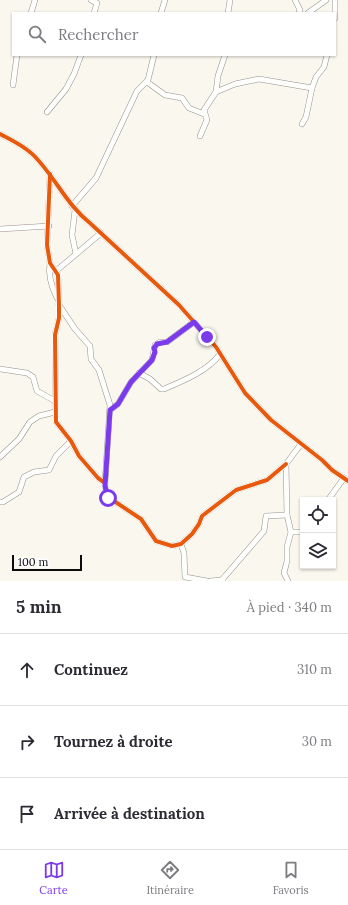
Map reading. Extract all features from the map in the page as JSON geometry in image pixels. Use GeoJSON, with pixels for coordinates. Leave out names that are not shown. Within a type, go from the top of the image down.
{"type":"FeatureCollection","features":[{"type":"Feature","properties":{"kind":"street"},"geometry":{"type":"LineString","coordinates":[[31,12],[35,0]]}},
{"type":"Feature","properties":{"kind":"street"},"geometry":{"type":"LineString","coordinates":[[91,0],[97,2],[94,12]]}},
{"type":"Feature","properties":{"kind":"street"},"geometry":{"type":"LineString","coordinates":[[161,12],[165,0]]}},
{"type":"Feature","properties":{"kind":"street"},"geometry":{"type":"LineString","coordinates":[[228,12],[230,0]]}},
{"type":"Feature","properties":{"kind":"street"},"geometry":{"type":"LineString","coordinates":[[295,0],[300,10],[299,12]]}},
{"type":"Feature","properties":{"kind":"street"},"geometry":{"type":"LineString","coordinates":[[309,12],[326,0]]}},
{"type":"Feature","properties":{"kind":"street"},"geometry":{"type":"LineString","coordinates":[[335,0],[335,12]]}},
{"type":"Feature","properties":{"kind":"street"},"geometry":{"type":"LineString","coordinates":[[13,85],[17,56]]}},
{"type":"Feature","properties":{"kind":"street"},"geometry":{"type":"LineString","coordinates":[[47,112],[66,89],[74,74],[81,56]]}},
{"type":"Feature","properties":{"kind":"street"},"geometry":{"type":"LineString","coordinates":[[76,254],[72,235],[73,208],[96,178],[137,91],[147,82],[154,56]]}},
{"type":"Feature","properties":{"kind":"street"},"geometry":{"type":"LineString","coordinates":[[200,136],[207,120],[204,110],[216,92],[218,76],[226,56]]}},
{"type":"Feature","properties":{"kind":"street"},"geometry":{"type":"LineString","coordinates":[[302,124],[306,117],[312,88],[316,77],[324,67],[327,56]]}},
{"type":"Feature","properties":{"kind":"street"},"geometry":{"type":"LineString","coordinates":[[216,92],[259,79],[312,88]]}},
{"type":"Feature","properties":{"kind":"street"},"geometry":{"type":"LineString","coordinates":[[147,82],[165,95],[182,98],[189,108],[204,114]]}},
{"type":"Feature","properties":{"kind":"street"},"geometry":{"type":"LineString","coordinates":[[218,84],[224,89]]}},
{"type":"Feature","properties":{"kind":"street"},"geometry":{"type":"LineString","coordinates":[[0,134],[28,150],[37,158],[50,174],[73,208],[179,305],[204,333],[220,354],[245,393],[271,420],[346,480],[331,497]]}},
{"type":"Feature","properties":{"kind":"street"},"geometry":{"type":"LineString","coordinates":[[50,174],[47,245],[50,262],[48,271],[59,305],[59,318],[55,335],[55,412],[58,425],[71,441],[79,456],[98,478],[105,483]]}},
{"type":"Feature","properties":{"kind":"street"},"geometry":{"type":"LineString","coordinates":[[0,229],[49,226]]}},
{"type":"Feature","properties":{"kind":"street"},"geometry":{"type":"LineString","coordinates":[[56,271],[101,233]]}},
{"type":"Feature","properties":{"kind":"street"},"geometry":{"type":"LineString","coordinates":[[50,262],[56,271],[57,298]]}},
{"type":"Feature","properties":{"kind":"street"},"geometry":{"type":"LineString","coordinates":[[59,305],[90,346],[92,359],[99,370],[110,410],[105,483],[106,494],[108,498],[141,519],[156,541],[172,546],[181,544],[192,534],[199,524],[202,516],[236,490],[267,480],[286,464],[301,444]]}},
{"type":"Feature","properties":{"kind":"street"},"geometry":{"type":"LineString","coordinates":[[110,410],[118,404],[131,382],[152,360],[155,345],[160,342],[167,342],[194,322]]}},
{"type":"Feature","properties":{"kind":"street"},"geometry":{"type":"LineString","coordinates":[[139,373],[150,379],[161,389],[164,389],[181,382],[214,362],[220,354]]}},
{"type":"Feature","properties":{"kind":"street"},"geometry":{"type":"LineString","coordinates":[[0,369],[27,373],[32,377],[37,390],[55,401]]}},
{"type":"Feature","properties":{"kind":"street"},"geometry":{"type":"LineString","coordinates":[[0,457],[15,444],[30,422],[39,416],[55,412]]}},
{"type":"Feature","properties":{"kind":"street"},"geometry":{"type":"LineString","coordinates":[[0,502],[3,502],[19,492],[24,477],[34,472],[46,471],[51,468],[56,456],[71,441]]}},
{"type":"Feature","properties":{"kind":"street"},"geometry":{"type":"LineString","coordinates":[[286,464],[286,515],[291,532],[284,573],[288,581]]}},
{"type":"Feature","properties":{"kind":"street"},"geometry":{"type":"LineString","coordinates":[[181,544],[184,553],[185,576],[208,581],[222,580],[264,531],[266,516],[286,515]]}},
{"type":"Feature","properties":{"kind":"street"},"geometry":{"type":"LineString","coordinates":[[291,532],[300,532]]}},
{"type":"Feature","properties":{"kind":"cycle path"},"geometry":{"type":"LineString","coordinates":[[0,134],[30,152],[45,168],[69,201],[83,217],[179,305],[216,347],[245,393],[271,420],[322,460],[332,470],[348,481]]}},
{"type":"Feature","properties":{"kind":"cycle path"},"geometry":{"type":"LineString","coordinates":[[50,174],[47,245],[50,263],[58,275],[59,305],[59,318],[55,335],[56,422],[71,441],[79,456],[98,478],[105,483],[106,494],[108,497],[141,519],[156,541],[172,546],[181,544],[192,534],[199,524],[202,516],[236,490],[267,480],[286,464]]}},
{"type":"Feature","properties":{"kind":"route"},"geometry":{"type":"LineString","coordinates":[[108,498],[105,486],[110,410],[118,404],[131,382],[152,360],[155,352],[155,345],[162,342],[167,342],[194,322],[207,337]]}}]}
